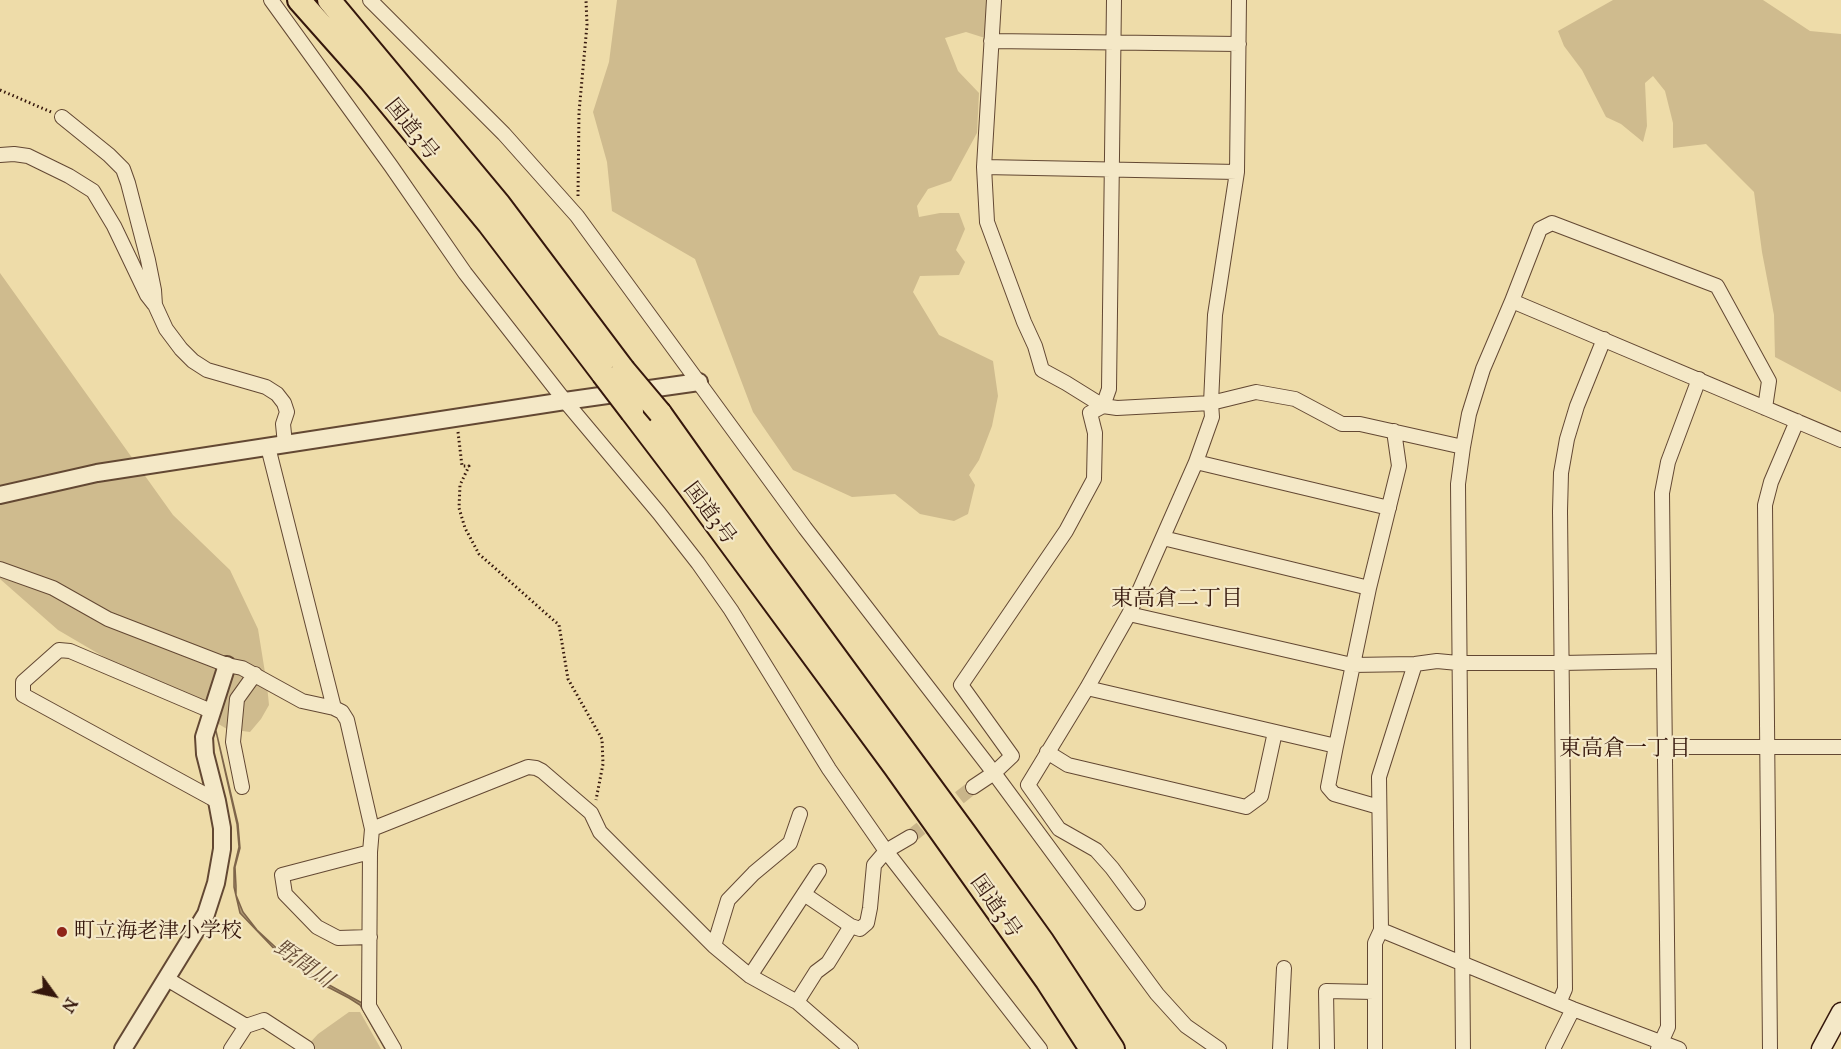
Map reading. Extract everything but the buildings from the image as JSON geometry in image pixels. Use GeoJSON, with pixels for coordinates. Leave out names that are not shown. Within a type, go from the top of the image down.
{"type":"FeatureCollection","features":[{"type":"Feature","properties":{"kind":"highway","name":"国道3号"},"geometry":{"type":"LineString","coordinates":[[299,0],[370,80],[613,371],[660,412],[763,558],[1043,942],[1113,1049]]}},
{"type":"Feature","properties":{"kind":"highway","name":"国道3号"},"geometry":{"type":"LineString","coordinates":[[329,0],[499,204],[613,371],[632,412],[902,776],[1047,981],[1091,1049]]}},
{"type":"Feature","properties":{"kind":"main road"},"geometry":{"type":"LineString","coordinates":[[1829,1042],[1841,1012]]}},
{"type":"Feature","properties":{"kind":"street"},"geometry":{"type":"LineString","coordinates":[[271,0],[465,273],[698,563],[829,769],[886,851],[1040,1049]]}},
{"type":"Feature","properties":{"kind":"street"},"geometry":{"type":"LineString","coordinates":[[370,0],[504,134],[577,216],[805,528],[994,773],[1157,994],[1186,1026],[1219,1049]]}},
{"type":"Feature","properties":{"kind":"street"},"geometry":{"type":"LineString","coordinates":[[994,0],[984,167],[987,222],[1023,322],[1035,346],[1041,370],[1066,382],[1102,406],[1117,408],[1211,404],[1256,392],[1295,399],[1342,424],[1360,424],[1462,447]]}},
{"type":"Feature","properties":{"kind":"street"},"geometry":{"type":"LineString","coordinates":[[973,787],[994,773],[1012,756],[961,685],[1066,531],[1095,479],[1095,433],[1090,413],[1102,406],[1109,389],[1114,0]]}},
{"type":"Feature","properties":{"kind":"street"},"geometry":{"type":"LineString","coordinates":[[1138,903],[1096,850],[1059,829],[1028,785],[1129,614],[1196,462],[1212,417],[1215,315],[1238,172],[1239,0]]}},
{"type":"Feature","properties":{"kind":"street"},"geometry":{"type":"LineString","coordinates":[[991,41],[1239,44]]}},
{"type":"Feature","properties":{"kind":"street"},"geometry":{"type":"LineString","coordinates":[[62,117],[123,169],[148,260],[155,306]]}},
{"type":"Feature","properties":{"kind":"street"},"geometry":{"type":"LineString","coordinates":[[0,155],[28,156],[69,176],[93,191],[114,226],[147,295],[166,329],[181,349],[207,370],[266,387],[278,394],[287,412],[277,445],[334,708]]}},
{"type":"Feature","properties":{"kind":"street"},"geometry":{"type":"LineString","coordinates":[[984,167],[1238,172]]}},
{"type":"Feature","properties":{"kind":"street"},"geometry":{"type":"LineString","coordinates":[[1463,1049],[1458,484],[1469,414],[1483,369],[1540,229],[1552,223],[1717,286],[1769,381],[1765,408]]}},
{"type":"Feature","properties":{"kind":"street"},"geometry":{"type":"LineString","coordinates":[[1512,301],[1841,440]]}},
{"type":"Feature","properties":{"kind":"street"},"geometry":{"type":"LineString","coordinates":[[1559,1003],[1565,989],[1561,473],[1567,439],[1577,406],[1604,339]]}},
{"type":"Feature","properties":{"kind":"street"},"geometry":{"type":"LineString","coordinates":[[1660,1045],[1668,1027],[1662,494],[1668,462],[1699,379]]}},
{"type":"Feature","properties":{"kind":"street"},"geometry":{"type":"LineString","coordinates":[[0,495],[97,473],[699,381]]}},
{"type":"Feature","properties":{"kind":"street"},"geometry":{"type":"LineString","coordinates":[[1770,1049],[1767,746],[1769,733],[1765,505],[1771,482],[1797,421]]}},
{"type":"Feature","properties":{"kind":"street"},"geometry":{"type":"LineString","coordinates":[[1379,807],[1334,794],[1328,787],[1369,588],[1399,466],[1394,431]]}},
{"type":"Feature","properties":{"kind":"street"},"geometry":{"type":"LineString","coordinates":[[1196,462],[1389,508]]}},
{"type":"Feature","properties":{"kind":"street"},"geometry":{"type":"LineString","coordinates":[[1163,538],[1369,588]]}},
{"type":"Feature","properties":{"kind":"street"},"geometry":{"type":"LineString","coordinates":[[0,569],[52,588],[108,619],[227,665],[242,668],[302,701],[342,712],[347,720],[372,829],[369,1006],[394,1049]]}},
{"type":"Feature","properties":{"kind":"street"},"geometry":{"type":"LineString","coordinates":[[1129,614],[1352,665],[1415,664],[1437,661],[1562,663],[1664,661]]}},
{"type":"Feature","properties":{"kind":"street"},"geometry":{"type":"LineString","coordinates":[[211,711],[70,651],[59,650],[23,682],[23,695],[217,801]]}},
{"type":"Feature","properties":{"kind":"street"},"geometry":{"type":"LineString","coordinates":[[1375,1049],[1375,943],[1381,930],[1379,777],[1415,664]]}},
{"type":"Feature","properties":{"kind":"street"},"geometry":{"type":"LineString","coordinates":[[123,1049],[206,914],[216,883],[222,849],[222,828],[205,754],[204,737],[227,665]]}},
{"type":"Feature","properties":{"kind":"street"},"geometry":{"type":"LineString","coordinates":[[242,788],[232,742],[237,699],[255,674]]}},
{"type":"Feature","properties":{"kind":"street"},"geometry":{"type":"LineString","coordinates":[[1087,688],[1336,746]]}},
{"type":"Feature","properties":{"kind":"street"},"geometry":{"type":"LineString","coordinates":[[1047,752],[1068,765],[1246,807],[1261,796],[1275,732]]}},
{"type":"Feature","properties":{"kind":"street"},"geometry":{"type":"LineString","coordinates":[[1666,747],[1841,747]]}},
{"type":"Feature","properties":{"kind":"street"},"geometry":{"type":"LineString","coordinates":[[372,829],[528,767],[542,771],[591,813],[600,832],[714,946],[750,976],[797,1002],[851,1049]]}},
{"type":"Feature","properties":{"kind":"street"},"geometry":{"type":"LineString","coordinates":[[714,946],[728,900],[754,873],[790,843],[800,814]]}},
{"type":"Feature","properties":{"kind":"street"},"geometry":{"type":"LineString","coordinates":[[804,894],[851,926],[860,929],[867,923],[874,865],[886,851],[910,837]]}},
{"type":"Feature","properties":{"kind":"street"},"geometry":{"type":"LineString","coordinates":[[370,852],[282,875],[285,894],[317,927],[338,938],[370,937]]}},
{"type":"Feature","properties":{"kind":"street"},"geometry":{"type":"LineString","coordinates":[[750,976],[819,871]]}},
{"type":"Feature","properties":{"kind":"street"},"geometry":{"type":"LineString","coordinates":[[797,1002],[816,972],[828,963],[851,926]]}},
{"type":"Feature","properties":{"kind":"street"},"geometry":{"type":"LineString","coordinates":[[1381,930],[1660,1045],[1679,1049]]}},
{"type":"Feature","properties":{"kind":"street"},"geometry":{"type":"LineString","coordinates":[[1280,1049],[1284,968]]}},
{"type":"Feature","properties":{"kind":"street"},"geometry":{"type":"LineString","coordinates":[[167,979],[246,1026]]}},
{"type":"Feature","properties":{"kind":"street"},"geometry":{"type":"LineString","coordinates":[[1327,1049],[1326,991],[1374,992]]}},
{"type":"Feature","properties":{"kind":"street"},"geometry":{"type":"LineString","coordinates":[[1553,1049],[1573,1009]]}},
{"type":"Feature","properties":{"kind":"street"},"geometry":{"type":"LineString","coordinates":[[231,1049],[246,1026],[264,1020],[307,1048]]}},
{"type":"Feature","properties":{"kind":"path"},"geometry":{"type":"LineString","coordinates":[[577,216],[579,112],[587,25],[586,0]]}},
{"type":"Feature","properties":{"kind":"path"},"geometry":{"type":"LineString","coordinates":[[0,90],[62,117]]}},
{"type":"Feature","properties":{"kind":"path"},"geometry":{"type":"LineString","coordinates":[[456,418],[462,466],[469,466],[460,485],[459,508],[465,528],[480,554],[559,625],[568,679],[602,739],[603,764],[598,795],[591,813]]}},
{"type":"Feature","properties":{"kind":"shaded area"},"geometry":{"type":"Polygon","coordinates":[[[617,0],[989,0],[985,38],[966,32],[945,38],[958,71],[979,93],[977,133],[951,181],[928,189],[917,206],[919,217],[940,213],[959,213],[965,229],[956,250],[965,262],[959,275],[920,276],[913,292],[939,335],[993,361],[998,396],[992,426],[979,460],[969,475],[975,485],[968,514],[954,521],[920,514],[895,494],[852,497],[793,470],[753,412],[695,259],[612,211],[607,162],[593,112],[609,62],[617,0]]]}},
{"type":"Feature","properties":{"kind":"shaded area"},"geometry":{"type":"Polygon","coordinates":[[[1613,0],[1763,0],[1810,31],[1841,34],[1841,392],[1775,357],[1774,315],[1754,192],[1706,144],[1673,148],[1673,123],[1665,91],[1653,76],[1645,83],[1647,126],[1643,142],[1621,124],[1606,117],[1582,70],[1564,46],[1558,31],[1613,0]]]}},
{"type":"Feature","properties":{"kind":"shaded area"},"geometry":{"type":"Polygon","coordinates":[[[0,273],[173,515],[230,570],[258,629],[267,685],[269,705],[250,732],[227,729],[58,630],[0,579],[0,273]]]}},
{"type":"Feature","properties":{"kind":"shaded area","name":"野間川"},"geometry":{"type":"Polygon","coordinates":[[[216,731],[238,824],[240,848],[235,867],[236,895],[243,912],[257,930],[285,956],[320,980],[362,1003],[389,1049],[385,1049],[360,1005],[322,984],[282,957],[240,913],[234,887],[234,868],[239,847],[237,824],[216,731]]]}},
{"type":"Feature","properties":{"kind":"shaded area"},"geometry":{"type":"Polygon","coordinates":[[[349,1012],[360,1012],[381,1049],[304,1049],[318,1034],[349,1012]]]}},
{"type":"Feature","properties":{"kind":"tunnel"},"geometry":{"type":"LineString","coordinates":[[910,837],[973,787]]}},
{"type":"Feature","properties":{"kind":"place","name":"町立海老津小学校"},"geometry":{"type":"Point","coordinates":[62,932]}},
{"type":"Feature","properties":{"kind":"district","name":"東高倉二丁目"},"geometry":{"type":"Point","coordinates":[1177,600]}},
{"type":"Feature","properties":{"kind":"district","name":"東高倉一丁目"},"geometry":{"type":"Point","coordinates":[1625,750]}}]}
